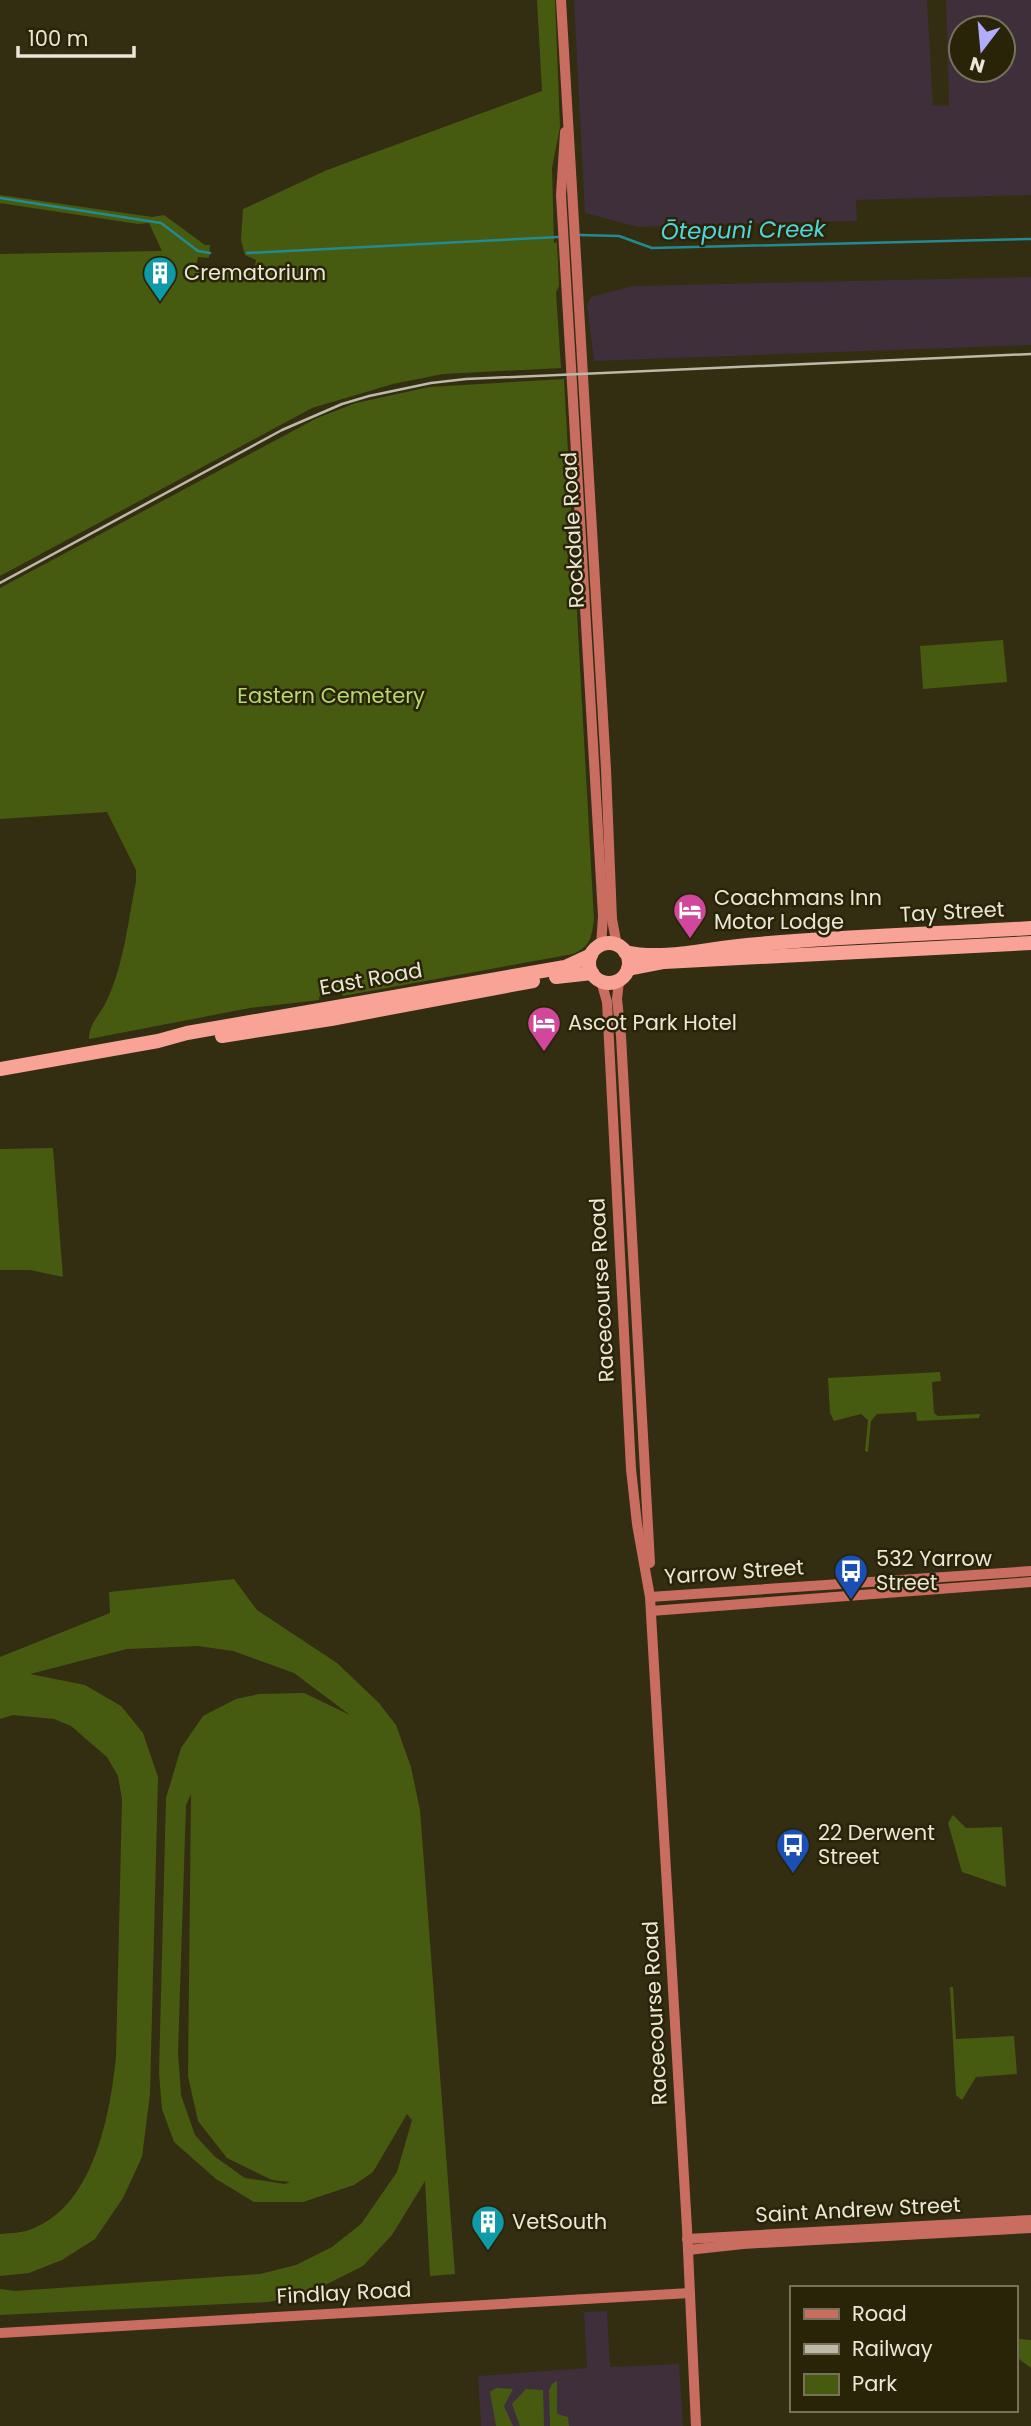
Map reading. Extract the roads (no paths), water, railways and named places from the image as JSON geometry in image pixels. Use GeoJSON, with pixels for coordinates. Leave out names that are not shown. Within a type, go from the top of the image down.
{"type":"FeatureCollection","features":[{"type":"Feature","properties":{"kind":"highway","name":"Tay Street"},"geometry":{"type":"LineString","coordinates":[[621,949],[638,955],[667,954],[748,944],[1031,928]]}},
{"type":"Feature","properties":{"kind":"highway","name":"Tay Street"},"geometry":{"type":"LineString","coordinates":[[623,975],[646,964],[672,961],[1031,943]]}},
{"type":"Feature","properties":{"kind":"highway"},"geometry":{"type":"LineString","coordinates":[[621,949],[628,960],[623,975],[610,983],[596,977],[589,964],[596,950],[621,949]]}},
{"type":"Feature","properties":{"kind":"highway","name":"East Road"},"geometry":{"type":"LineString","coordinates":[[0,1069],[158,1041],[187,1033],[565,967],[596,950]]}},
{"type":"Feature","properties":{"kind":"highway","name":"East Road"},"geometry":{"type":"LineString","coordinates":[[158,1041],[189,1040],[267,1030],[561,975],[596,977]]}},
{"type":"Feature","properties":{"kind":"street","name":"Rockdale Road"},"geometry":{"type":"LineString","coordinates":[[561,0],[576,235],[594,653],[603,916],[596,950]]}},
{"type":"Feature","properties":{"kind":"street","name":"Rockdale Road"},"geometry":{"type":"LineString","coordinates":[[568,112],[562,183],[564,235],[612,884],[612,919],[621,949]]}},
{"type":"Feature","properties":{"kind":"street","name":"Racecourse Road"},"geometry":{"type":"LineString","coordinates":[[623,975],[617,1006],[649,1525],[650,1597],[696,2426]]}},
{"type":"Feature","properties":{"kind":"street","name":"Racecourse Road"},"geometry":{"type":"LineString","coordinates":[[596,977],[607,1002],[628,1408],[636,1510],[650,1597]]}},
{"type":"Feature","properties":{"kind":"street"},"geometry":{"type":"LineString","coordinates":[[628,1408],[642,1407]]}},
{"type":"Feature","properties":{"kind":"street","name":"Yarrow Street"},"geometry":{"type":"LineString","coordinates":[[650,1597],[1031,1571]]}},
{"type":"Feature","properties":{"kind":"street","name":"Yarrow Street"},"geometry":{"type":"LineString","coordinates":[[651,1611],[1031,1582]]}},
{"type":"Feature","properties":{"kind":"street","name":"Saint Andrew Street"},"geometry":{"type":"LineString","coordinates":[[688,2245],[1031,2220]]}},
{"type":"Feature","properties":{"kind":"street","name":"Saint Andrew Street"},"geometry":{"type":"LineString","coordinates":[[688,2245],[1031,2228]]}},
{"type":"Feature","properties":{"kind":"street","name":"Findlay Road"},"geometry":{"type":"LineString","coordinates":[[0,2333],[690,2293]]}},
{"type":"Feature","properties":{"kind":"waterway","name":"Ōtepuni Creek"},"geometry":{"type":"LineString","coordinates":[[0,198],[161,223],[198,251],[210,253]]}},
{"type":"Feature","properties":{"kind":"waterway","name":"Ōtepuni Creek"},"geometry":{"type":"LineString","coordinates":[[579,235],[619,236],[652,248],[1031,239]]}},
{"type":"Feature","properties":{"kind":"waterway","name":"Ōtepuni Creek"},"geometry":{"type":"LineString","coordinates":[[247,253],[558,237]]}},
{"type":"Feature","properties":{"kind":"railway"},"geometry":{"type":"LineString","coordinates":[[0,583],[282,430],[342,404],[369,396],[431,383],[466,379],[1031,354]]}},
{"type":"Feature","properties":{"kind":"place","name":"Crematorium"},"geometry":{"type":"Point","coordinates":[160,303]}},
{"type":"Feature","properties":{"kind":"place","name":"Coachmans Inn Motor Lodge"},"geometry":{"type":"Point","coordinates":[690,940]}},
{"type":"Feature","properties":{"kind":"place","name":"Ascot Park Hotel"},"geometry":{"type":"Point","coordinates":[544,1053]}},
{"type":"Feature","properties":{"kind":"place","name":"532 Yarrow Street"},"geometry":{"type":"Point","coordinates":[851,1601]}},
{"type":"Feature","properties":{"kind":"place","name":"22 Derwent Street"},"geometry":{"type":"Point","coordinates":[793,1875]}},
{"type":"Feature","properties":{"kind":"place","name":"VetSouth"},"geometry":{"type":"Point","coordinates":[488,2252]}},
{"type":"Feature","properties":{"kind":"park label","name":"Eastern Cemetery"},"geometry":{"type":"Point","coordinates":[331,696]}}]}
